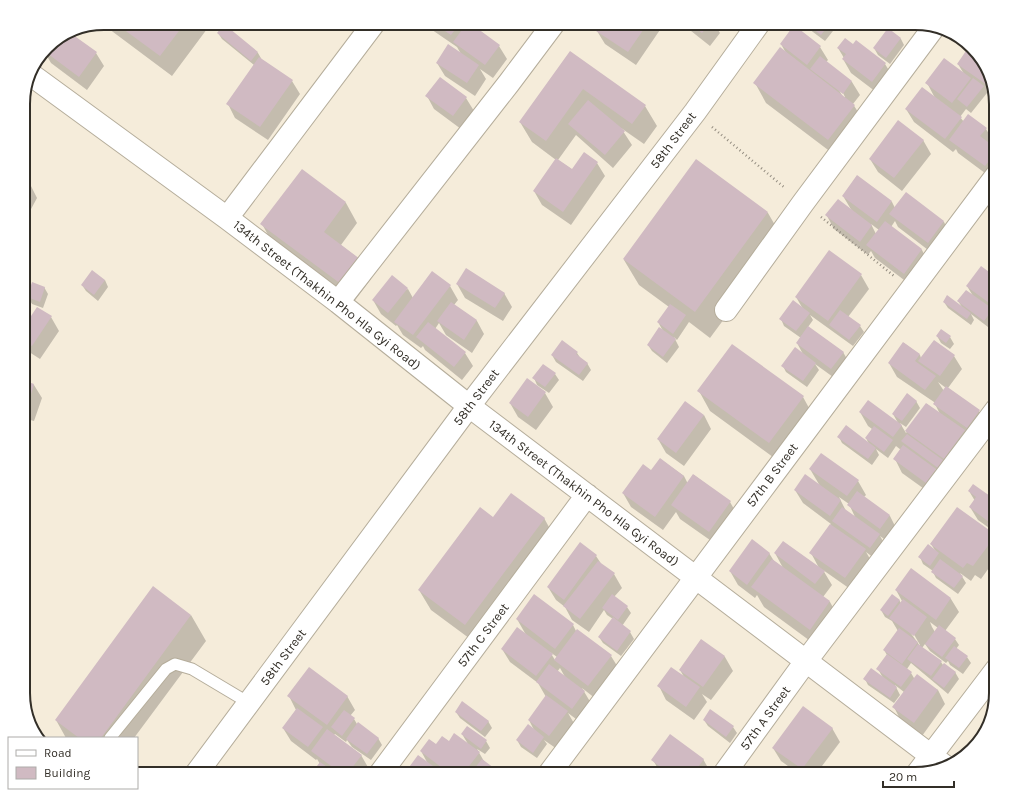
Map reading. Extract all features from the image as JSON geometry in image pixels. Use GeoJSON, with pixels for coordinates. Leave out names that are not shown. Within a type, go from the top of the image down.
{"type":"FeatureCollection","features":[{"type":"Feature","properties":{"kind":"street"},"geometry":{"type":"LineString","coordinates":[[227,218],[369,30]]}},
{"type":"Feature","properties":{"kind":"street"},"geometry":{"type":"LineString","coordinates":[[338,302],[549,30]]}},
{"type":"Feature","properties":{"kind":"street","name":"58th Street"},"geometry":{"type":"LineString","coordinates":[[201,767],[469,406],[695,112],[754,30]]}},
{"type":"Feature","properties":{"kind":"street"},"geometry":{"type":"LineString","coordinates":[[726,310],[803,202],[931,31]]}},
{"type":"Feature","properties":{"kind":"street","name":"134th Street (Thakhin Pho Hla Gyi Road)"},"geometry":{"type":"LineString","coordinates":[[35,78],[227,218],[338,302],[469,406],[938,761]]}},
{"type":"Feature","properties":{"kind":"street","name":"57th B Street"},"geometry":{"type":"LineString","coordinates":[[554,767],[989,186]]}},
{"type":"Feature","properties":{"kind":"street","name":"57th A Street"},"geometry":{"type":"LineString","coordinates":[[729,767],[806,661],[989,419]]}},
{"type":"Feature","properties":{"kind":"street","name":"57th C Street"},"geometry":{"type":"LineString","coordinates":[[385,767],[587,495]]}},
{"type":"Feature","properties":{"kind":"street"},"geometry":{"type":"LineString","coordinates":[[938,761],[989,681]]}},
{"type":"Feature","properties":{"kind":"lane"},"geometry":{"type":"LineString","coordinates":[[111,737],[166,669],[175,664],[192,669],[249,703]]}},
{"type":"Feature","properties":{"kind":"building"},"geometry":{"type":"Polygon","coordinates":[[[125,30],[180,30],[160,56],[125,30]]]}},
{"type":"Feature","properties":{"kind":"building"},"geometry":{"type":"Polygon","coordinates":[[[219,30],[231,30],[258,52],[251,61],[217,33],[219,30]]]}},
{"type":"Feature","properties":{"kind":"building"},"geometry":{"type":"Polygon","coordinates":[[[444,30],[455,30],[451,35],[444,30]]]}},
{"type":"Feature","properties":{"kind":"building"},"geometry":{"type":"Polygon","coordinates":[[[462,30],[480,30],[500,45],[485,65],[453,42],[462,30]]]}},
{"type":"Feature","properties":{"kind":"building"},"geometry":{"type":"Polygon","coordinates":[[[597,30],[643,30],[628,52],[597,30]]]}},
{"type":"Feature","properties":{"kind":"building"},"geometry":{"type":"Polygon","coordinates":[[[790,30],[800,30],[821,46],[807,65],[780,44],[790,30]]]}},
{"type":"Feature","properties":{"kind":"building"},"geometry":{"type":"Polygon","coordinates":[[[814,30],[825,30],[821,35],[814,30]]]}},
{"type":"Feature","properties":{"kind":"building"},"geometry":{"type":"Polygon","coordinates":[[[886,30],[891,30],[901,38],[886,58],[873,48],[886,30]]]}},
{"type":"Feature","properties":{"kind":"building"},"geometry":{"type":"Polygon","coordinates":[[[75,36],[97,52],[79,77],[49,55],[63,42],[75,36]]]}},
{"type":"Feature","properties":{"kind":"building"},"geometry":{"type":"Polygon","coordinates":[[[845,38],[853,44],[856,40],[886,63],[872,82],[842,59],[846,54],[837,48],[845,38]]]}},
{"type":"Feature","properties":{"kind":"building"},"geometry":{"type":"Polygon","coordinates":[[[448,44],[479,65],[467,83],[436,63],[448,44]]]}},
{"type":"Feature","properties":{"kind":"building"},"geometry":{"type":"Polygon","coordinates":[[[780,47],[855,105],[828,140],[753,83],[780,47]]]}},
{"type":"Feature","properties":{"kind":"building"},"geometry":{"type":"Polygon","coordinates":[[[570,51],[646,105],[632,124],[583,89],[546,141],[519,122],[570,51]]]}},
{"type":"Feature","properties":{"kind":"building"},"geometry":{"type":"Polygon","coordinates":[[[966,51],[977,63],[986,84],[957,64],[966,51]]]}},
{"type":"Feature","properties":{"kind":"building"},"geometry":{"type":"Polygon","coordinates":[[[820,56],[852,81],[843,94],[810,69],[820,56]]]}},
{"type":"Feature","properties":{"kind":"building"},"geometry":{"type":"Polygon","coordinates":[[[259,57],[293,80],[260,127],[226,104],[259,57]]]}},
{"type":"Feature","properties":{"kind":"building"},"geometry":{"type":"Polygon","coordinates":[[[944,58],[971,78],[952,103],[925,83],[944,58]]]}},
{"type":"Feature","properties":{"kind":"building"},"geometry":{"type":"Polygon","coordinates":[[[440,77],[467,97],[453,116],[425,96],[440,77]]]}},
{"type":"Feature","properties":{"kind":"building"},"geometry":{"type":"Polygon","coordinates":[[[973,78],[984,86],[967,107],[957,99],[973,78]]]}},
{"type":"Feature","properties":{"kind":"building"},"geometry":{"type":"Polygon","coordinates":[[[922,87],[962,117],[945,139],[905,109],[922,87]]]}},
{"type":"Feature","properties":{"kind":"building"},"geometry":{"type":"Polygon","coordinates":[[[588,100],[625,131],[605,155],[568,124],[588,100]]]}},
{"type":"Feature","properties":{"kind":"building"},"geometry":{"type":"Polygon","coordinates":[[[968,114],[987,128],[980,136],[989,143],[989,161],[985,166],[949,140],[968,114]]]}},
{"type":"Feature","properties":{"kind":"building"},"geometry":{"type":"Polygon","coordinates":[[[898,120],[924,140],[894,178],[869,159],[898,120]]]}},
{"type":"Feature","properties":{"kind":"building"},"geometry":{"type":"Polygon","coordinates":[[[584,152],[598,162],[563,212],[533,191],[556,158],[572,169],[584,152]]]}},
{"type":"Feature","properties":{"kind":"building"},"geometry":{"type":"Polygon","coordinates":[[[696,159],[768,212],[695,312],[623,259],[696,159]]]}},
{"type":"Feature","properties":{"kind":"building"},"geometry":{"type":"Polygon","coordinates":[[[302,169],[346,202],[324,232],[360,259],[341,284],[260,224],[302,169]]]}},
{"type":"Feature","properties":{"kind":"building"},"geometry":{"type":"Polygon","coordinates":[[[857,175],[892,201],[877,222],[842,196],[857,175]]]}},
{"type":"Feature","properties":{"kind":"building"},"geometry":{"type":"Polygon","coordinates":[[[906,192],[944,221],[928,243],[889,214],[906,192]]]}},
{"type":"Feature","properties":{"kind":"building"},"geometry":{"type":"Polygon","coordinates":[[[838,199],[872,225],[860,242],[825,215],[838,199]]]}},
{"type":"Feature","properties":{"kind":"building"},"geometry":{"type":"Polygon","coordinates":[[[885,221],[922,249],[904,274],[866,245],[885,221]]]}},
{"type":"Feature","properties":{"kind":"building"},"geometry":{"type":"Polygon","coordinates":[[[829,250],[862,274],[828,321],[795,297],[829,250]]]}},
{"type":"Feature","properties":{"kind":"building"},"geometry":{"type":"Polygon","coordinates":[[[981,266],[989,272],[989,303],[966,286],[981,266]]]}},
{"type":"Feature","properties":{"kind":"building"},"geometry":{"type":"Polygon","coordinates":[[[466,268],[505,293],[495,308],[456,284],[466,268]]]}},
{"type":"Feature","properties":{"kind":"building"},"geometry":{"type":"Polygon","coordinates":[[[92,270],[105,280],[94,295],[81,285],[92,270]]]}},
{"type":"Feature","properties":{"kind":"building"},"geometry":{"type":"Polygon","coordinates":[[[432,271],[451,285],[413,335],[394,322],[432,271]]]}},
{"type":"Feature","properties":{"kind":"building"},"geometry":{"type":"Polygon","coordinates":[[[392,275],[408,288],[388,313],[372,300],[392,275]]]}},
{"type":"Feature","properties":{"kind":"building"},"geometry":{"type":"Polygon","coordinates":[[[32,282],[45,287],[40,302],[30,298],[30,288],[32,282]]]}},
{"type":"Feature","properties":{"kind":"building"},"geometry":{"type":"Polygon","coordinates":[[[966,290],[989,306],[989,314],[984,321],[957,301],[966,290]]]}},
{"type":"Feature","properties":{"kind":"building"},"geometry":{"type":"Polygon","coordinates":[[[947,295],[971,313],[967,319],[943,302],[947,295]]]}},
{"type":"Feature","properties":{"kind":"building"},"geometry":{"type":"Polygon","coordinates":[[[793,300],[810,313],[796,331],[779,319],[793,300]]]}},
{"type":"Feature","properties":{"kind":"building"},"geometry":{"type":"Polygon","coordinates":[[[451,302],[477,320],[464,340],[437,321],[451,302]]]}},
{"type":"Feature","properties":{"kind":"building"},"geometry":{"type":"Polygon","coordinates":[[[670,304],[686,315],[673,334],[657,322],[670,304]]]}},
{"type":"Feature","properties":{"kind":"building"},"geometry":{"type":"Polygon","coordinates":[[[37,307],[52,316],[32,346],[30,345],[30,318],[37,307]]]}},
{"type":"Feature","properties":{"kind":"building"},"geometry":{"type":"Polygon","coordinates":[[[840,310],[861,325],[849,340],[829,325],[840,310]]]}},
{"type":"Feature","properties":{"kind":"building"},"geometry":{"type":"Polygon","coordinates":[[[428,322],[466,352],[454,367],[416,337],[428,322]]]}},
{"type":"Feature","properties":{"kind":"building"},"geometry":{"type":"Polygon","coordinates":[[[808,326],[844,352],[831,369],[796,343],[808,326]]]}},
{"type":"Feature","properties":{"kind":"building"},"geometry":{"type":"Polygon","coordinates":[[[659,327],[676,339],[663,357],[647,345],[659,327]]]}},
{"type":"Feature","properties":{"kind":"building"},"geometry":{"type":"Polygon","coordinates":[[[941,329],[951,336],[946,343],[936,336],[941,329]]]}},
{"type":"Feature","properties":{"kind":"building"},"geometry":{"type":"Polygon","coordinates":[[[562,340],[578,352],[576,354],[588,363],[579,375],[551,355],[562,340]]]}},
{"type":"Feature","properties":{"kind":"building"},"geometry":{"type":"Polygon","coordinates":[[[934,340],[955,355],[940,376],[918,361],[934,340]]]}},
{"type":"Feature","properties":{"kind":"building"},"geometry":{"type":"Polygon","coordinates":[[[903,342],[920,354],[915,361],[936,376],[925,390],[888,363],[903,342]]]}},
{"type":"Feature","properties":{"kind":"building"},"geometry":{"type":"Polygon","coordinates":[[[732,344],[804,396],[769,443],[697,391],[732,344]]]}},
{"type":"Feature","properties":{"kind":"building"},"geometry":{"type":"Polygon","coordinates":[[[795,347],[816,363],[803,381],[781,366],[795,347]]]}},
{"type":"Feature","properties":{"kind":"building"},"geometry":{"type":"Polygon","coordinates":[[[543,364],[556,373],[545,387],[532,378],[543,364]]]}},
{"type":"Feature","properties":{"kind":"building"},"geometry":{"type":"Polygon","coordinates":[[[527,378],[546,392],[528,417],[509,403],[527,378]]]}},
{"type":"Feature","properties":{"kind":"building"},"geometry":{"type":"Polygon","coordinates":[[[30,383],[34,384],[30,398],[30,383]]]}},
{"type":"Feature","properties":{"kind":"building"},"geometry":{"type":"Polygon","coordinates":[[[946,386],[980,410],[967,428],[933,404],[946,386]]]}},
{"type":"Feature","properties":{"kind":"building"},"geometry":{"type":"Polygon","coordinates":[[[907,393],[917,401],[902,421],[892,414],[907,393]]]}},
{"type":"Feature","properties":{"kind":"building"},"geometry":{"type":"Polygon","coordinates":[[[868,400],[902,425],[893,437],[859,412],[868,400]]]}},
{"type":"Feature","properties":{"kind":"building"},"geometry":{"type":"Polygon","coordinates":[[[685,401],[704,415],[676,453],[657,439],[685,401]]]}},
{"type":"Feature","properties":{"kind":"building"},"geometry":{"type":"Polygon","coordinates":[[[926,403],[965,430],[944,459],[905,431],[926,403]]]}},
{"type":"Feature","properties":{"kind":"building"},"geometry":{"type":"Polygon","coordinates":[[[846,425],[876,448],[868,459],[837,437],[846,425]]]}},
{"type":"Feature","properties":{"kind":"building"},"geometry":{"type":"Polygon","coordinates":[[[874,426],[893,440],[884,452],[865,438],[874,426]]]}},
{"type":"Feature","properties":{"kind":"building"},"geometry":{"type":"Polygon","coordinates":[[[907,434],[943,460],[938,468],[901,441],[907,434]]]}},
{"type":"Feature","properties":{"kind":"building"},"geometry":{"type":"Polygon","coordinates":[[[903,445],[936,469],[926,483],[893,459],[903,445]]]}},
{"type":"Feature","properties":{"kind":"building"},"geometry":{"type":"Polygon","coordinates":[[[821,453],[859,480],[847,496],[809,469],[821,453]]]}},
{"type":"Feature","properties":{"kind":"building"},"geometry":{"type":"Polygon","coordinates":[[[660,458],[684,476],[655,517],[622,493],[643,464],[651,470],[660,458]]]}},
{"type":"Feature","properties":{"kind":"building"},"geometry":{"type":"Polygon","coordinates":[[[693,474],[731,501],[709,532],[671,505],[693,474]]]}},
{"type":"Feature","properties":{"kind":"building"},"geometry":{"type":"Polygon","coordinates":[[[805,474],[841,500],[830,516],[794,490],[805,474]]]}},
{"type":"Feature","properties":{"kind":"building"},"geometry":{"type":"Polygon","coordinates":[[[973,484],[989,495],[989,522],[969,507],[976,497],[968,491],[973,484]]]}},
{"type":"Feature","properties":{"kind":"building"},"geometry":{"type":"Polygon","coordinates":[[[857,491],[890,515],[880,529],[847,505],[857,491]]]}},
{"type":"Feature","properties":{"kind":"building"},"geometry":{"type":"Polygon","coordinates":[[[511,493],[545,518],[465,625],[418,590],[480,507],[493,517],[511,493]]]}},
{"type":"Feature","properties":{"kind":"building"},"geometry":{"type":"Polygon","coordinates":[[[842,507],[880,534],[870,548],[832,521],[842,507]]]}},
{"type":"Feature","properties":{"kind":"building"},"geometry":{"type":"Polygon","coordinates":[[[957,507],[989,530],[989,544],[973,566],[967,563],[963,568],[930,544],[957,507]]]}},
{"type":"Feature","properties":{"kind":"building"},"geometry":{"type":"Polygon","coordinates":[[[830,524],[866,549],[845,578],[809,553],[830,524]]]}},
{"type":"Feature","properties":{"kind":"building"},"geometry":{"type":"Polygon","coordinates":[[[752,539],[770,553],[747,585],[729,571],[752,539]]]}},
{"type":"Feature","properties":{"kind":"building"},"geometry":{"type":"Polygon","coordinates":[[[783,541],[825,571],[815,584],[774,553],[783,541]]]}},
{"type":"Feature","properties":{"kind":"building"},"geometry":{"type":"Polygon","coordinates":[[[580,542],[597,555],[564,600],[547,587],[580,542]]]}},
{"type":"Feature","properties":{"kind":"building"},"geometry":{"type":"Polygon","coordinates":[[[928,544],[939,553],[930,566],[918,557],[928,544]]]}},
{"type":"Feature","properties":{"kind":"building"},"geometry":{"type":"Polygon","coordinates":[[[772,559],[830,601],[810,630],[751,587],[772,559]]]}},
{"type":"Feature","properties":{"kind":"building"},"geometry":{"type":"Polygon","coordinates":[[[940,559],[963,576],[954,588],[931,572],[940,559]]]}},
{"type":"Feature","properties":{"kind":"building"},"geometry":{"type":"Polygon","coordinates":[[[598,561],[615,573],[580,619],[563,606],[598,561]]]}},
{"type":"Feature","properties":{"kind":"building"},"geometry":{"type":"Polygon","coordinates":[[[911,568],[951,598],[936,620],[895,590],[911,568]]]}},
{"type":"Feature","properties":{"kind":"building"},"geometry":{"type":"Polygon","coordinates":[[[153,586],[191,615],[102,737],[78,737],[55,720],[153,586]]]}},
{"type":"Feature","properties":{"kind":"building"},"geometry":{"type":"Polygon","coordinates":[[[534,594],[574,624],[555,649],[516,619],[534,594]]]}},
{"type":"Feature","properties":{"kind":"building"},"geometry":{"type":"Polygon","coordinates":[[[612,594],[628,606],[618,620],[602,608],[612,594]]]}},
{"type":"Feature","properties":{"kind":"building"},"geometry":{"type":"Polygon","coordinates":[[[892,594],[900,600],[888,616],[880,610],[892,594]]]}},
{"type":"Feature","properties":{"kind":"building"},"geometry":{"type":"Polygon","coordinates":[[[903,599],[927,617],[914,636],[889,618],[903,599]]]}},
{"type":"Feature","properties":{"kind":"building"},"geometry":{"type":"Polygon","coordinates":[[[613,617],[631,631],[617,651],[598,637],[613,617]]]}},
{"type":"Feature","properties":{"kind":"building"},"geometry":{"type":"Polygon","coordinates":[[[939,625],[956,638],[942,657],[925,644],[939,625]]]}},
{"type":"Feature","properties":{"kind":"building"},"geometry":{"type":"Polygon","coordinates":[[[517,627],[553,654],[536,676],[501,649],[517,627]]]}},
{"type":"Feature","properties":{"kind":"building"},"geometry":{"type":"Polygon","coordinates":[[[899,628],[918,642],[902,664],[883,650],[899,628]]]}},
{"type":"Feature","properties":{"kind":"building"},"geometry":{"type":"Polygon","coordinates":[[[577,629],[612,655],[588,686],[554,660],[577,629]]]}},
{"type":"Feature","properties":{"kind":"building"},"geometry":{"type":"Polygon","coordinates":[[[701,639],[725,656],[703,687],[679,670],[701,639]]]}},
{"type":"Feature","properties":{"kind":"building"},"geometry":{"type":"Polygon","coordinates":[[[918,644],[942,661],[931,676],[907,659],[918,644]]]}},
{"type":"Feature","properties":{"kind":"building"},"geometry":{"type":"Polygon","coordinates":[[[954,646],[968,656],[959,668],[945,658],[954,646]]]}},
{"type":"Feature","properties":{"kind":"building"},"geometry":{"type":"Polygon","coordinates":[[[887,654],[912,672],[901,687],[876,669],[887,654]]]}},
{"type":"Feature","properties":{"kind":"building"},"geometry":{"type":"Polygon","coordinates":[[[944,663],[956,672],[944,688],[932,679],[944,663]]]}},
{"type":"Feature","properties":{"kind":"building"},"geometry":{"type":"Polygon","coordinates":[[[549,664],[585,691],[572,709],[536,682],[549,664]]]}},
{"type":"Feature","properties":{"kind":"building"},"geometry":{"type":"Polygon","coordinates":[[[309,667],[348,696],[327,725],[287,696],[309,667]]]}},
{"type":"Feature","properties":{"kind":"building"},"geometry":{"type":"Polygon","coordinates":[[[671,667],[700,687],[686,707],[657,686],[671,667]]]}},
{"type":"Feature","properties":{"kind":"building"},"geometry":{"type":"Polygon","coordinates":[[[871,668],[897,687],[890,698],[863,679],[871,668]]]}},
{"type":"Feature","properties":{"kind":"building"},"geometry":{"type":"Polygon","coordinates":[[[917,674],[938,690],[914,723],[892,707],[917,674]]]}},
{"type":"Feature","properties":{"kind":"building"},"geometry":{"type":"Polygon","coordinates":[[[546,695],[568,711],[549,736],[528,720],[546,695]]]}},
{"type":"Feature","properties":{"kind":"building"},"geometry":{"type":"Polygon","coordinates":[[[462,701],[489,721],[481,731],[455,712],[462,701]]]}},
{"type":"Feature","properties":{"kind":"building"},"geometry":{"type":"Polygon","coordinates":[[[803,706],[833,728],[804,767],[799,767],[772,748],[803,706]]]}},
{"type":"Feature","properties":{"kind":"building"},"geometry":{"type":"Polygon","coordinates":[[[297,708],[323,727],[308,747],[282,728],[297,708]]]}},
{"type":"Feature","properties":{"kind":"building"},"geometry":{"type":"Polygon","coordinates":[[[710,709],[734,726],[726,737],[703,720],[710,709]]]}},
{"type":"Feature","properties":{"kind":"building"},"geometry":{"type":"Polygon","coordinates":[[[344,710],[355,718],[342,736],[331,727],[344,710]]]}},
{"type":"Feature","properties":{"kind":"building"},"geometry":{"type":"Polygon","coordinates":[[[358,722],[379,738],[367,754],[346,739],[358,722]]]}},
{"type":"Feature","properties":{"kind":"building"},"geometry":{"type":"Polygon","coordinates":[[[528,724],[544,737],[533,753],[516,740],[528,724]]]}},
{"type":"Feature","properties":{"kind":"building"},"geometry":{"type":"Polygon","coordinates":[[[467,726],[487,740],[481,749],[461,734],[467,726]]]}},
{"type":"Feature","properties":{"kind":"building"},"geometry":{"type":"Polygon","coordinates":[[[327,729],[362,755],[353,767],[333,767],[311,751],[327,729]]]}},
{"type":"Feature","properties":{"kind":"building"},"geometry":{"type":"Polygon","coordinates":[[[454,733],[480,752],[468,767],[441,767],[420,751],[429,739],[436,744],[442,736],[449,741],[454,733]]]}},
{"type":"Feature","properties":{"kind":"building"},"geometry":{"type":"Polygon","coordinates":[[[670,734],[704,759],[698,767],[660,767],[651,760],[670,734]]]}},
{"type":"Feature","properties":{"kind":"building"},"geometry":{"type":"Polygon","coordinates":[[[418,755],[434,767],[409,767],[418,755]]]}},
{"type":"Feature","properties":{"kind":"building"},"geometry":{"type":"Polygon","coordinates":[[[482,759],[493,767],[476,767],[482,759]]]}},
{"type":"Feature","properties":{"kind":"building"},"geometry":{"type":"Polygon","coordinates":[[[320,762],[327,767],[316,767],[320,762]]]}}]}
